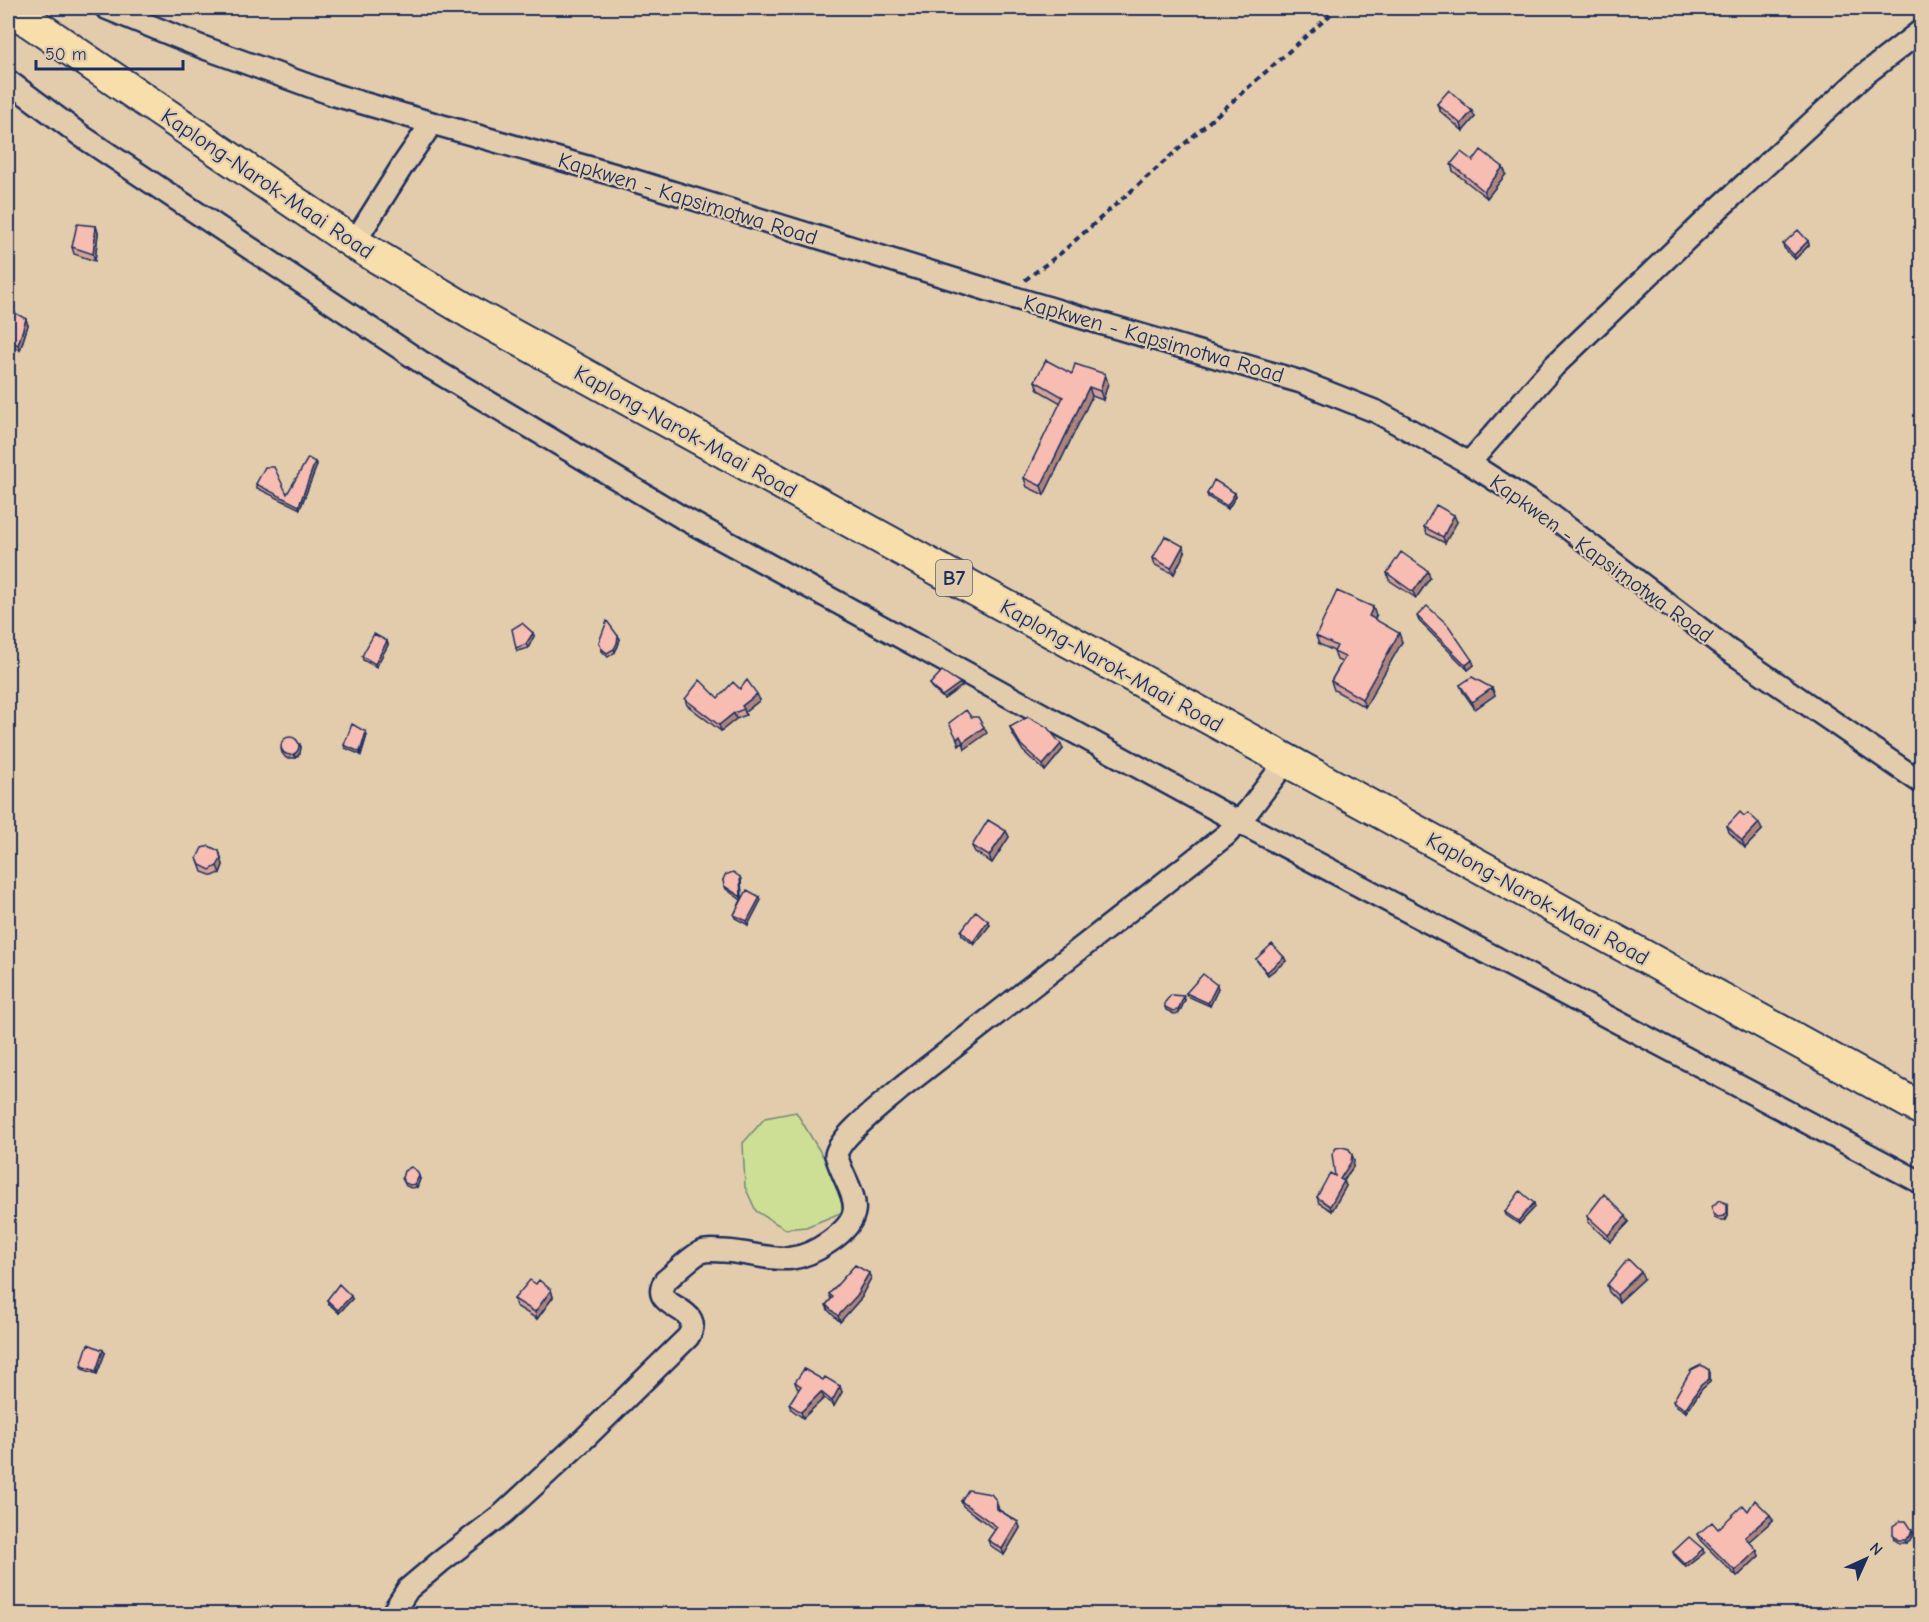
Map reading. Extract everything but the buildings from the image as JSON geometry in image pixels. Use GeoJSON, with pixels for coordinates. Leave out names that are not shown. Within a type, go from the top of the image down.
{"type":"FeatureCollection","features":[{"type":"Feature","properties":{"kind":"highway","name":"Kaplong-Narok-Maai Road"},"geometry":{"type":"LineString","coordinates":[[10,8],[354,243],[476,315],[1922,1109]]}},
{"type":"Feature","properties":{"kind":"street","name":"Kapkwen - Kapsimotwa Road"},"geometry":{"type":"LineString","coordinates":[[106,8],[202,47],[335,95],[626,178],[1005,295],[1301,382],[1377,412],[1469,463],[1552,516],[1726,649],[1922,783]]}},
{"type":"Feature","properties":{"kind":"street"},"geometry":{"type":"LineString","coordinates":[[1469,463],[1554,366],[1718,209],[1864,75],[1922,30]]}},
{"type":"Feature","properties":{"kind":"street"},"geometry":{"type":"LineString","coordinates":[[8,81],[83,137],[421,362],[683,519],[1239,822],[1922,1183]]}},
{"type":"Feature","properties":{"kind":"street"},"geometry":{"type":"LineString","coordinates":[[354,243],[432,123]]}},
{"type":"Feature","properties":{"kind":"street"},"geometry":{"type":"LineString","coordinates":[[392,1614],[408,1590],[440,1562],[504,1513],[688,1337],[692,1331],[688,1315],[665,1300],[661,1293],[666,1281],[704,1251],[791,1260],[816,1251],[836,1238],[850,1225],[855,1212],[854,1196],[836,1155],[838,1148],[849,1135],[900,1089],[1227,835],[1287,760]]}},
{"type":"Feature","properties":{"kind":"path"},"geometry":{"type":"LineString","coordinates":[[1005,295],[1061,253],[1338,8]]}},
{"type":"Feature","properties":{"kind":"green space"},"geometry":{"type":"Polygon","coordinates":[[[796,1112],[830,1168],[845,1178],[855,1207],[806,1227],[785,1229],[756,1211],[745,1187],[743,1143],[765,1118],[796,1112]]]}}]}
